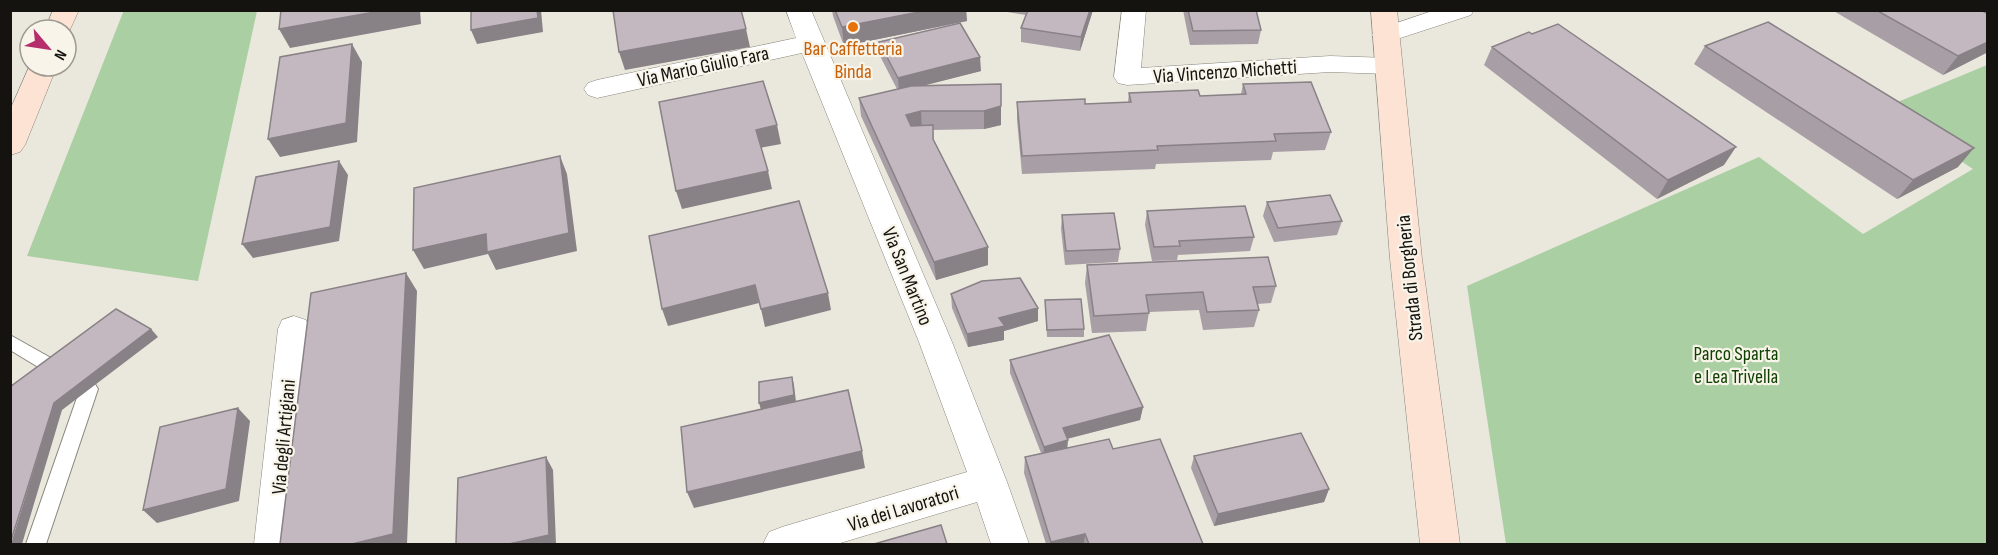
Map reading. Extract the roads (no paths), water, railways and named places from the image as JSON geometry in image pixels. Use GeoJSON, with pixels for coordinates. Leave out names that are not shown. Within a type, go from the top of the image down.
{"type":"FeatureCollection","features":[{"type":"Feature","properties":{"kind":"street","name":"Via San Martino"},"geometry":{"type":"LineString","coordinates":[[798,10],[917,297],[989,482],[1010,544]]}},
{"type":"Feature","properties":{"kind":"street","name":"Via Vincenzo Michetti"},"geometry":{"type":"LineString","coordinates":[[1134,10],[1127,77],[1330,64],[1386,37]]}},
{"type":"Feature","properties":{"kind":"street"},"geometry":{"type":"LineString","coordinates":[[1386,37],[1462,10]]}},
{"type":"Feature","properties":{"kind":"street","name":"Strada di Borgheria"},"geometry":{"type":"LineString","coordinates":[[1386,37],[1406,259],[1440,544]]}},
{"type":"Feature","properties":{"kind":"street","name":"Via Mario Giulio Fara"},"geometry":{"type":"LineString","coordinates":[[597,89],[810,43]]}},
{"type":"Feature","properties":{"kind":"street"},"geometry":{"type":"LineString","coordinates":[[10,144],[38,78]]}},
{"type":"Feature","properties":{"kind":"street","name":"Via degli Artigiani"},"geometry":{"type":"LineString","coordinates":[[273,544],[294,329]]}},
{"type":"Feature","properties":{"kind":"street","name":"Via dei Lavoratori"},"geometry":{"type":"LineString","coordinates":[[782,544],[989,482]]}},
{"type":"Feature","properties":{"kind":"lane"},"geometry":{"type":"LineString","coordinates":[[11,343],[54,368]]}},
{"type":"Feature","properties":{"kind":"lane"},"geometry":{"type":"LineString","coordinates":[[36,544],[89,390]]}},
{"type":"Feature","properties":{"kind":"place","name":"Bar Caffetteria Binda"},"geometry":{"type":"Point","coordinates":[853,27]}},
{"type":"Feature","properties":{"kind":"park label","name":"Parco Sparta e Lea Trivella"},"geometry":{"type":"Point","coordinates":[1736,364]}}]}
